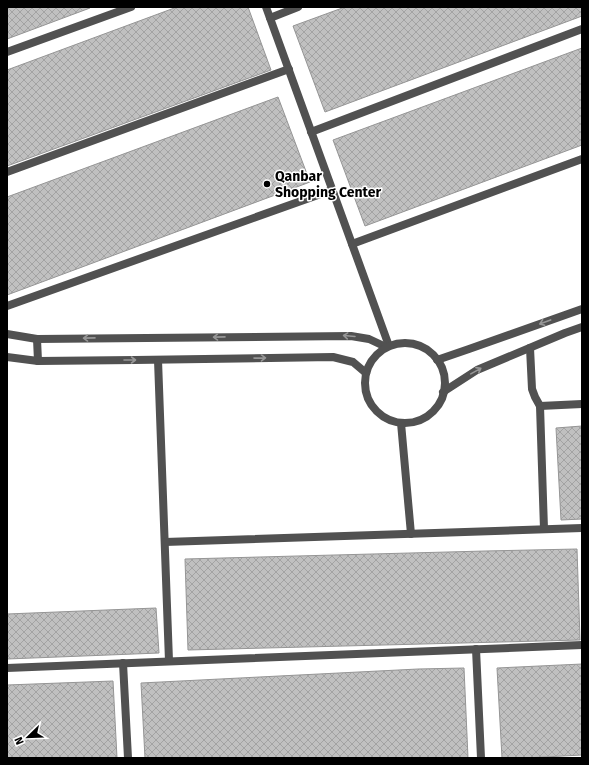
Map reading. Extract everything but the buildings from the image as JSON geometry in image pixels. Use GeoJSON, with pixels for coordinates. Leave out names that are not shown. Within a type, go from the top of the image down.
{"type":"FeatureCollection","features":[{"type":"Feature","properties":{"kind":"street"},"geometry":{"type":"LineString","coordinates":[[7,52],[131,7]]}},
{"type":"Feature","properties":{"kind":"street"},"geometry":{"type":"LineString","coordinates":[[266,7],[388,347]]}},
{"type":"Feature","properties":{"kind":"street"},"geometry":{"type":"LineString","coordinates":[[270,18],[298,7]]}},
{"type":"Feature","properties":{"kind":"street"},"geometry":{"type":"LineString","coordinates":[[311,132],[582,29]]}},
{"type":"Feature","properties":{"kind":"street"},"geometry":{"type":"LineString","coordinates":[[7,172],[288,69]]}},
{"type":"Feature","properties":{"kind":"street"},"geometry":{"type":"LineString","coordinates":[[352,244],[582,159]]}},
{"type":"Feature","properties":{"kind":"street"},"geometry":{"type":"LineString","coordinates":[[7,306],[332,190]]}},
{"type":"Feature","properties":{"kind":"street"},"geometry":{"type":"LineString","coordinates":[[437,360],[582,308]]}},
{"type":"Feature","properties":{"kind":"street"},"geometry":{"type":"LineString","coordinates":[[443,392],[477,370],[582,327]]}},
{"type":"Feature","properties":{"kind":"street"},"geometry":{"type":"LineString","coordinates":[[7,334],[37,339],[350,336],[369,339],[388,347]]}},
{"type":"Feature","properties":{"kind":"street"},"geometry":{"type":"LineString","coordinates":[[37,339],[38,361]]}},
{"type":"Feature","properties":{"kind":"street"},"geometry":{"type":"LineString","coordinates":[[399,343],[410,343],[420,346],[430,352],[437,360],[442,370],[444,381],[443,392],[439,402],[432,412],[413,422],[401,423],[390,420],[380,414],[372,406],[367,396],[365,385],[366,374],[370,363],[377,354],[388,347],[399,343]]}},
{"type":"Feature","properties":{"kind":"street"},"geometry":{"type":"LineString","coordinates":[[530,348],[532,389],[540,406],[544,529]]}},
{"type":"Feature","properties":{"kind":"street"},"geometry":{"type":"LineString","coordinates":[[7,357],[38,361],[333,357],[353,362],[366,374]]}},
{"type":"Feature","properties":{"kind":"street"},"geometry":{"type":"LineString","coordinates":[[158,360],[169,661]]}},
{"type":"Feature","properties":{"kind":"street"},"geometry":{"type":"LineString","coordinates":[[540,406],[582,404]]}},
{"type":"Feature","properties":{"kind":"street"},"geometry":{"type":"LineString","coordinates":[[401,423],[411,534]]}},
{"type":"Feature","properties":{"kind":"street"},"geometry":{"type":"LineString","coordinates":[[165,542],[582,528]]}},
{"type":"Feature","properties":{"kind":"street"},"geometry":{"type":"LineString","coordinates":[[7,668],[582,645]]}},
{"type":"Feature","properties":{"kind":"street"},"geometry":{"type":"LineString","coordinates":[[476,649],[481,758]]}},
{"type":"Feature","properties":{"kind":"street"},"geometry":{"type":"LineString","coordinates":[[123,663],[128,758]]}},
{"type":"Feature","properties":{"kind":"place","name":"Qanbar Shopping Center"},"geometry":{"type":"Point","coordinates":[267,184]}}]}
